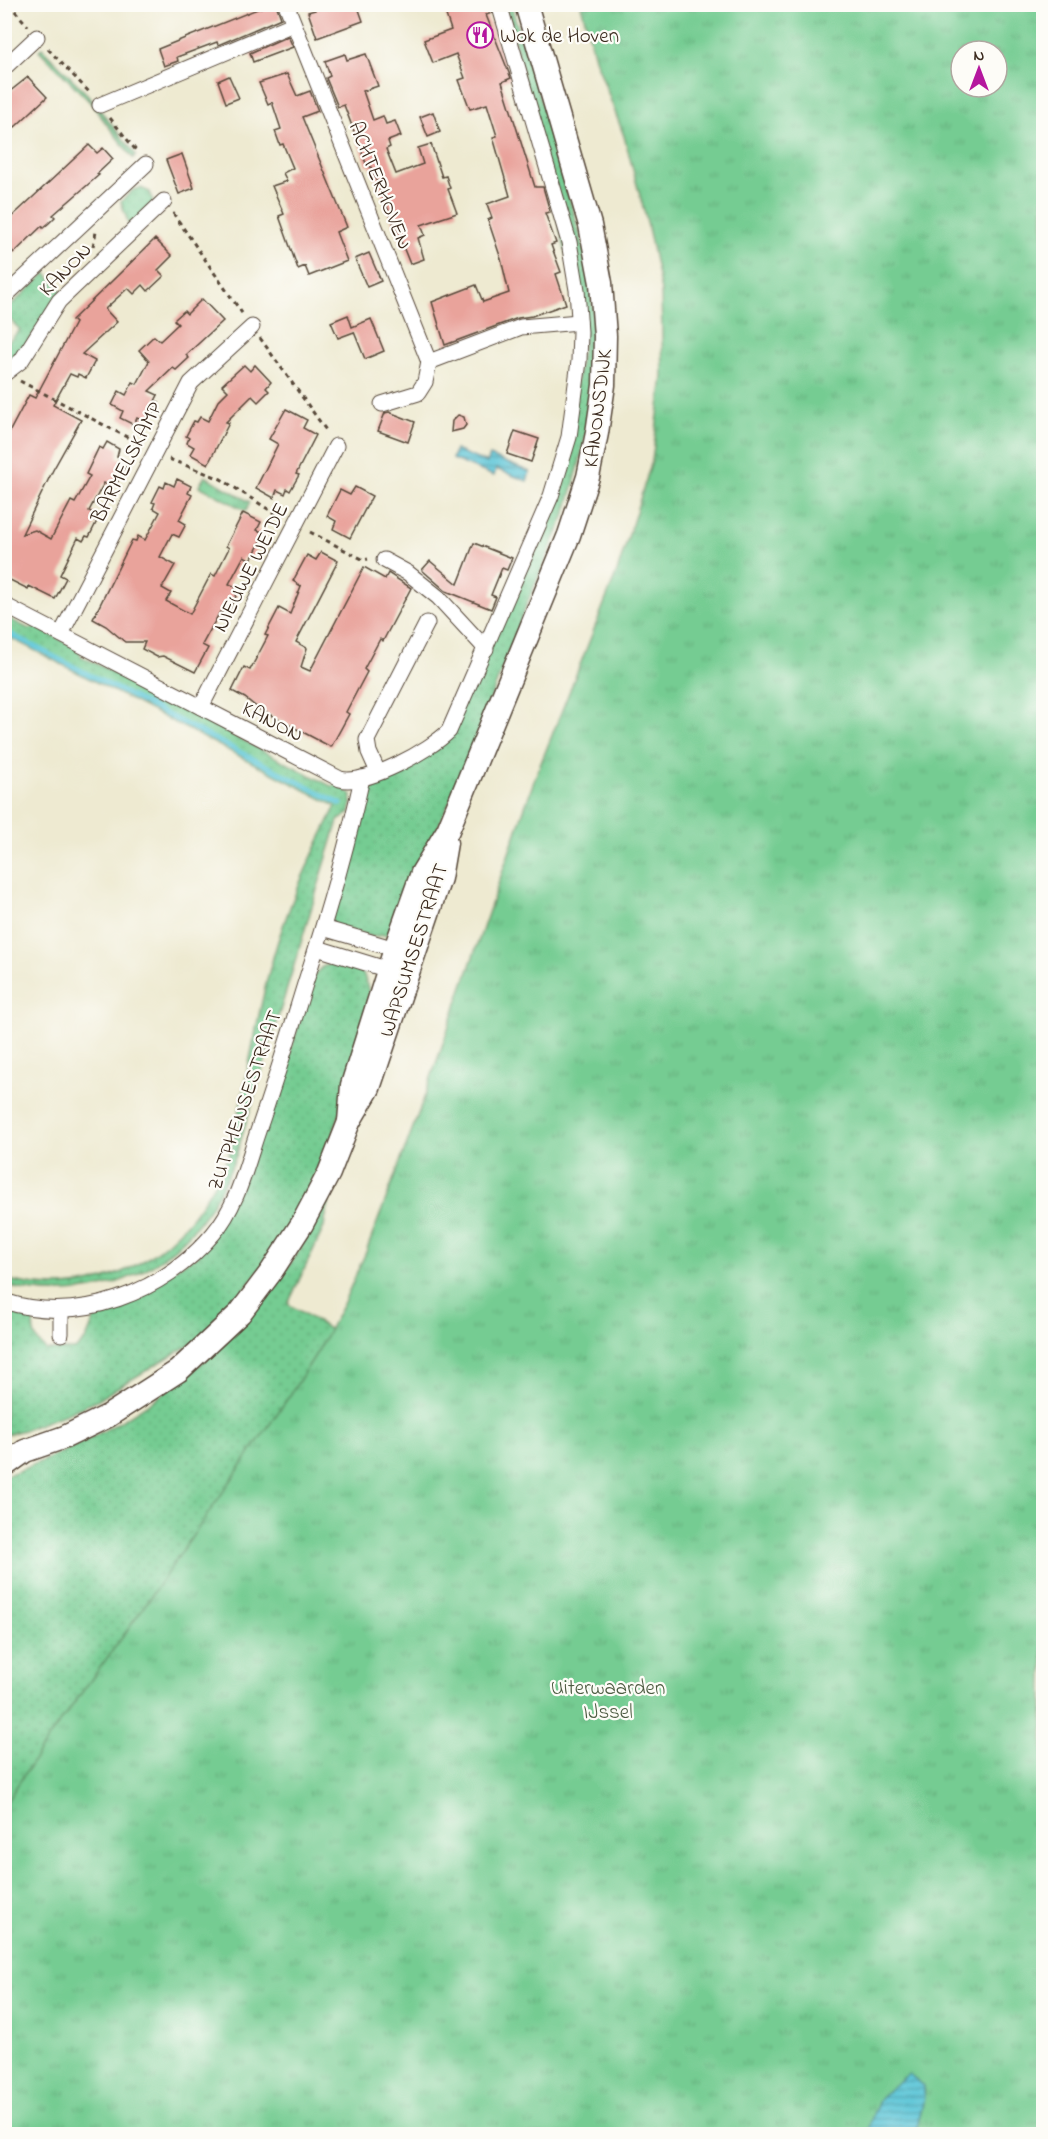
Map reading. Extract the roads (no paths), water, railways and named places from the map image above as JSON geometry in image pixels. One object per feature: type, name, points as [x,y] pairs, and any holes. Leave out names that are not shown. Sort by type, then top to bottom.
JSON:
[{"type":"street","name":"ACHTERHOVEN","points":[[286,4],[429,362]]},
{"type":"street","name":"KANONSDIJK","points":[[378,772],[404,762],[449,731],[551,496],[573,418],[579,362],[579,322],[577,290],[569,242],[499,4]]},
{"type":"street","name":"KANONSDIJK","points":[[448,830],[569,535],[588,477],[604,385],[605,336],[601,283],[590,225],[526,4]]},
{"type":"street","points":[[100,105],[293,24]]},
{"type":"street","points":[[4,68],[37,37]]},
{"type":"street","points":[[4,297],[146,164]]},
{"type":"street","name":"KANON","points":[[4,374],[21,361],[59,301],[101,247],[164,201]]},
{"type":"street","points":[[382,404],[418,393],[425,382],[429,362],[521,327],[579,322]]},
{"type":"street","name":"BARMELSKAMP","points":[[61,634],[191,383],[252,327]]},
{"type":"street","name":"NIEUWE WEIDE","points":[[201,707],[336,446]]},
{"type":"street","points":[[384,560],[408,573],[438,597],[486,649]]},
{"type":"street","name":"KANON","points":[[4,605],[340,779],[354,781],[378,772]]},
{"type":"street","points":[[378,772],[369,752],[367,740],[427,623]]},
{"type":"street","name":"ZUTPHENSESTRAAT","points":[[8,1303],[61,1310],[110,1301],[143,1288],[170,1273],[214,1234],[236,1196],[243,1177],[323,928],[354,817],[362,778]]},
{"type":"street","name":"WAPSUMSESTRAAT","points":[[349,1122],[352,1085],[392,960],[422,873],[448,830]]},
{"type":"street","name":"WAPSUMSESTRAAT","points":[[4,1466],[11,1451],[65,1437],[134,1401],[178,1371],[240,1313],[271,1272],[302,1224],[329,1173],[349,1122],[369,1088],[440,878],[448,830]]},
{"type":"street","points":[[323,928],[392,960],[411,966]]},
{"type":"street","points":[[317,948],[392,960]]},
{"type":"street","points":[[61,1310],[61,1334]]},
{"type":"water","points":[[455,450],[487,463],[490,456],[530,472],[527,481],[496,469],[494,476],[452,459]]},
{"type":"water","points":[[909,2074],[924,2086],[923,2104],[916,2134],[868,2134],[873,2113],[881,2098]]},
{"type":"waterway","points":[[4,631],[341,804]]},
{"type":"place","name":"Wok de Hoven","points":[[480,35]]},
{"type":"park label","name":"Uiterwaarden IJssel","points":[[608,1699]]}]
